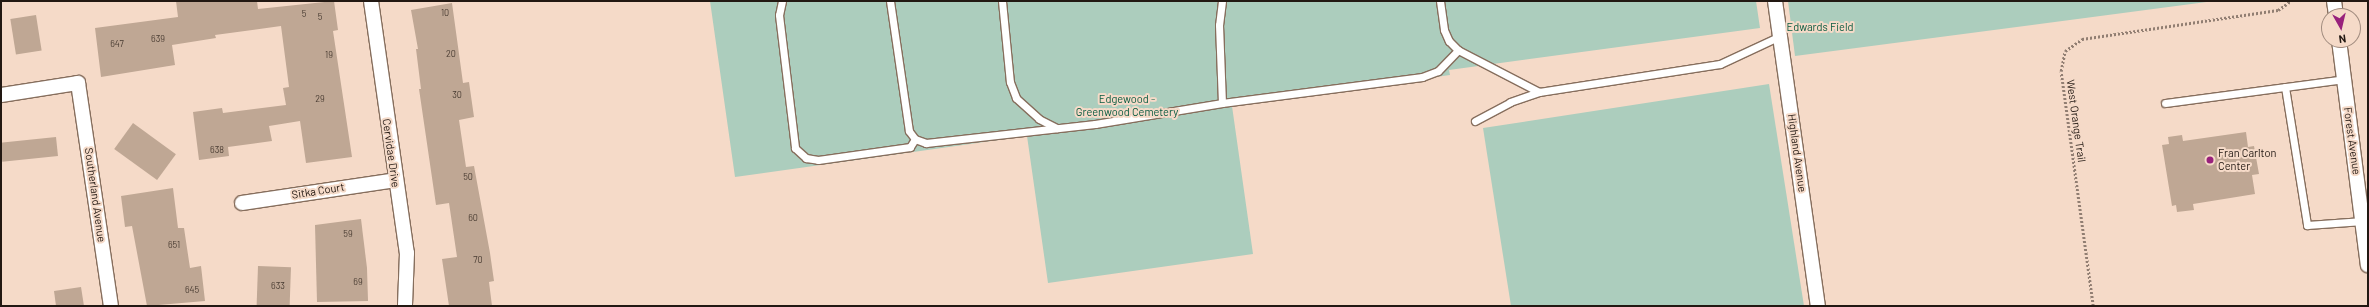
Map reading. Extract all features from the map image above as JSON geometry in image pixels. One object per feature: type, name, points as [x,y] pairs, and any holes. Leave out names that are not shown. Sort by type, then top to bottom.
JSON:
[{"type":"street","name":"Cervidae Drive","points":[[370,1],[395,180],[407,252],[405,306]]},
{"type":"street","name":"Highland Avenue","points":[[1775,1],[1818,306]]},
{"type":"street","name":"Forest Avenue","points":[[2340,48],[2366,220],[2368,265]]},
{"type":"street","name":"Southerland Avenue","points":[[1,95],[78,83],[111,306]]},
{"type":"street","name":"Sitka Court","points":[[242,203],[395,180]]},
{"type":"lane","points":[[782,1],[779,15],[795,148],[806,158],[818,160],[910,147],[915,139]]},
{"type":"lane","points":[[890,1],[909,131],[915,139],[926,143],[1057,128],[1222,103],[1422,77],[1438,71],[1458,50]]},
{"type":"lane","points":[[1002,1],[1010,82],[1016,98],[1039,119],[1057,128]]},
{"type":"lane","points":[[1222,1],[1219,25],[1222,103]]},
{"type":"lane","points":[[1440,1],[1444,30],[1449,41],[1458,50],[1539,92]]},
{"type":"lane","points":[[1475,121],[1510,102],[1539,92],[1720,64],[1780,36]]},
{"type":"lane","points":[[2165,103],[2344,79]]},
{"type":"lane","points":[[2285,87],[2307,225],[2366,220]]},
{"type":"path","name":"West Orange Trail","points":[[2093,306],[2061,71],[2065,51],[2082,39],[2278,10],[2291,1]]},
{"type":"green space","name":"Edgewood - Greenwood Cemetery","points":[[710,1],[1756,1],[1760,28],[1449,70],[1450,75],[1232,106],[1253,254],[1048,283],[1027,136],[735,177]]},
{"type":"green space","name":"Edwards Field","points":[[1788,1],[2214,1],[1795,56]]},
{"type":"green space","points":[[1769,84],[1804,306],[1511,306],[1483,128]]},
{"type":"building","points":[[176,1],[257,1],[258,9],[334,1],[338,30],[333,31],[352,157],[306,163],[300,121],[269,126],[272,141],[228,147],[229,156],[199,160],[193,112],[222,108],[223,113],[286,105],[283,88],[289,87],[281,26],[215,35],[216,38],[172,45],[175,65],[101,77],[95,28],[178,17]]},
{"type":"building","points":[[452,3],[463,83],[469,82],[474,117],[459,120],[466,167],[474,166],[490,253],[494,281],[489,282],[492,306],[449,306],[442,259],[457,257],[449,203],[436,205],[419,89],[421,89],[416,49],[418,49],[411,10]]},
{"type":"building","points":[[36,15],[42,51],[16,55],[10,19]]},
{"type":"building","points":[[133,123],[176,154],[157,180],[114,149]]},
{"type":"building","name":"Fran Carlton Center","points":[[2246,132],[2248,147],[2254,146],[2259,174],[2252,175],[2255,194],[2193,204],[2194,210],[2177,212],[2176,205],[2172,206],[2162,145],[2169,144],[2168,137],[2182,135],[2183,141]]},
{"type":"building","points":[[56,137],[58,156],[2,162],[1,143]]},
{"type":"building","points":[[173,188],[178,228],[184,228],[190,268],[201,266],[205,301],[147,306],[132,226],[125,227],[121,196]]},
{"type":"building","points":[[361,219],[367,268],[368,301],[317,302],[315,225]]},
{"type":"building","points":[[258,266],[291,267],[290,306],[257,306]]},
{"type":"building","points":[[81,287],[84,306],[56,306],[54,291]]},
{"type":"place","name":"Fran Carlton Center","points":[[2210,160]]}]
